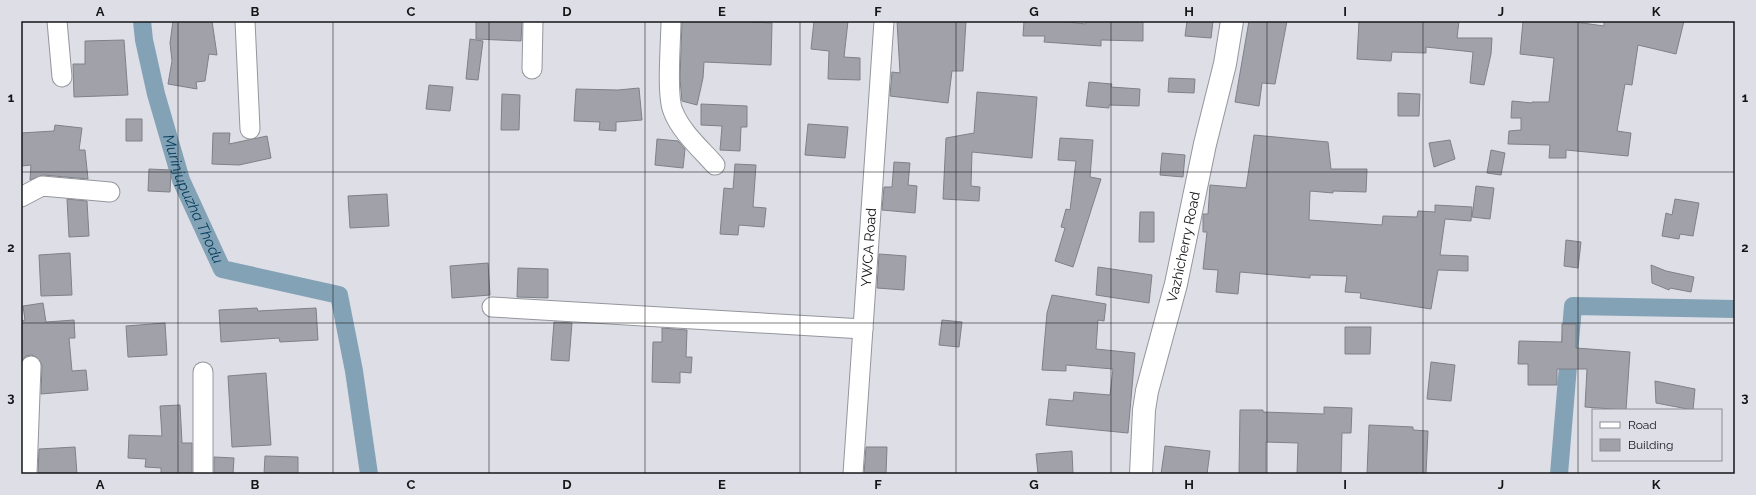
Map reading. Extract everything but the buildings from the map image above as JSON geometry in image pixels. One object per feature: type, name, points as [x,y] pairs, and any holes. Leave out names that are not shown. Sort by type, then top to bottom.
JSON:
[{"type":"main road","name":"Vazhicherry Road","points":[[1141,474],[1144,410],[1176,284],[1205,144],[1225,64],[1232,21]]},
{"type":"street","points":[[57,21],[62,77]]},
{"type":"street","points":[[245,21],[250,129]]},
{"type":"street","points":[[532,69],[533,21]]},
{"type":"street","points":[[671,21],[670,92],[672,110],[683,129],[715,165]]},
{"type":"street","name":"YWCA Road","points":[[853,474],[884,21]]},
{"type":"street","points":[[21,197],[42,186],[110,192]]},
{"type":"street","points":[[492,307],[863,329]]},
{"type":"street","points":[[27,474],[31,366]]},
{"type":"street","points":[[203,372],[204,474]]},
{"type":"waterway","name":"Murinjupuzha Thodu","points":[[142,21],[144,40],[156,94],[181,180],[222,269],[339,295],[354,371],[369,474]]},
{"type":"waterway","points":[[1559,474],[1573,306],[1735,309]]}]
